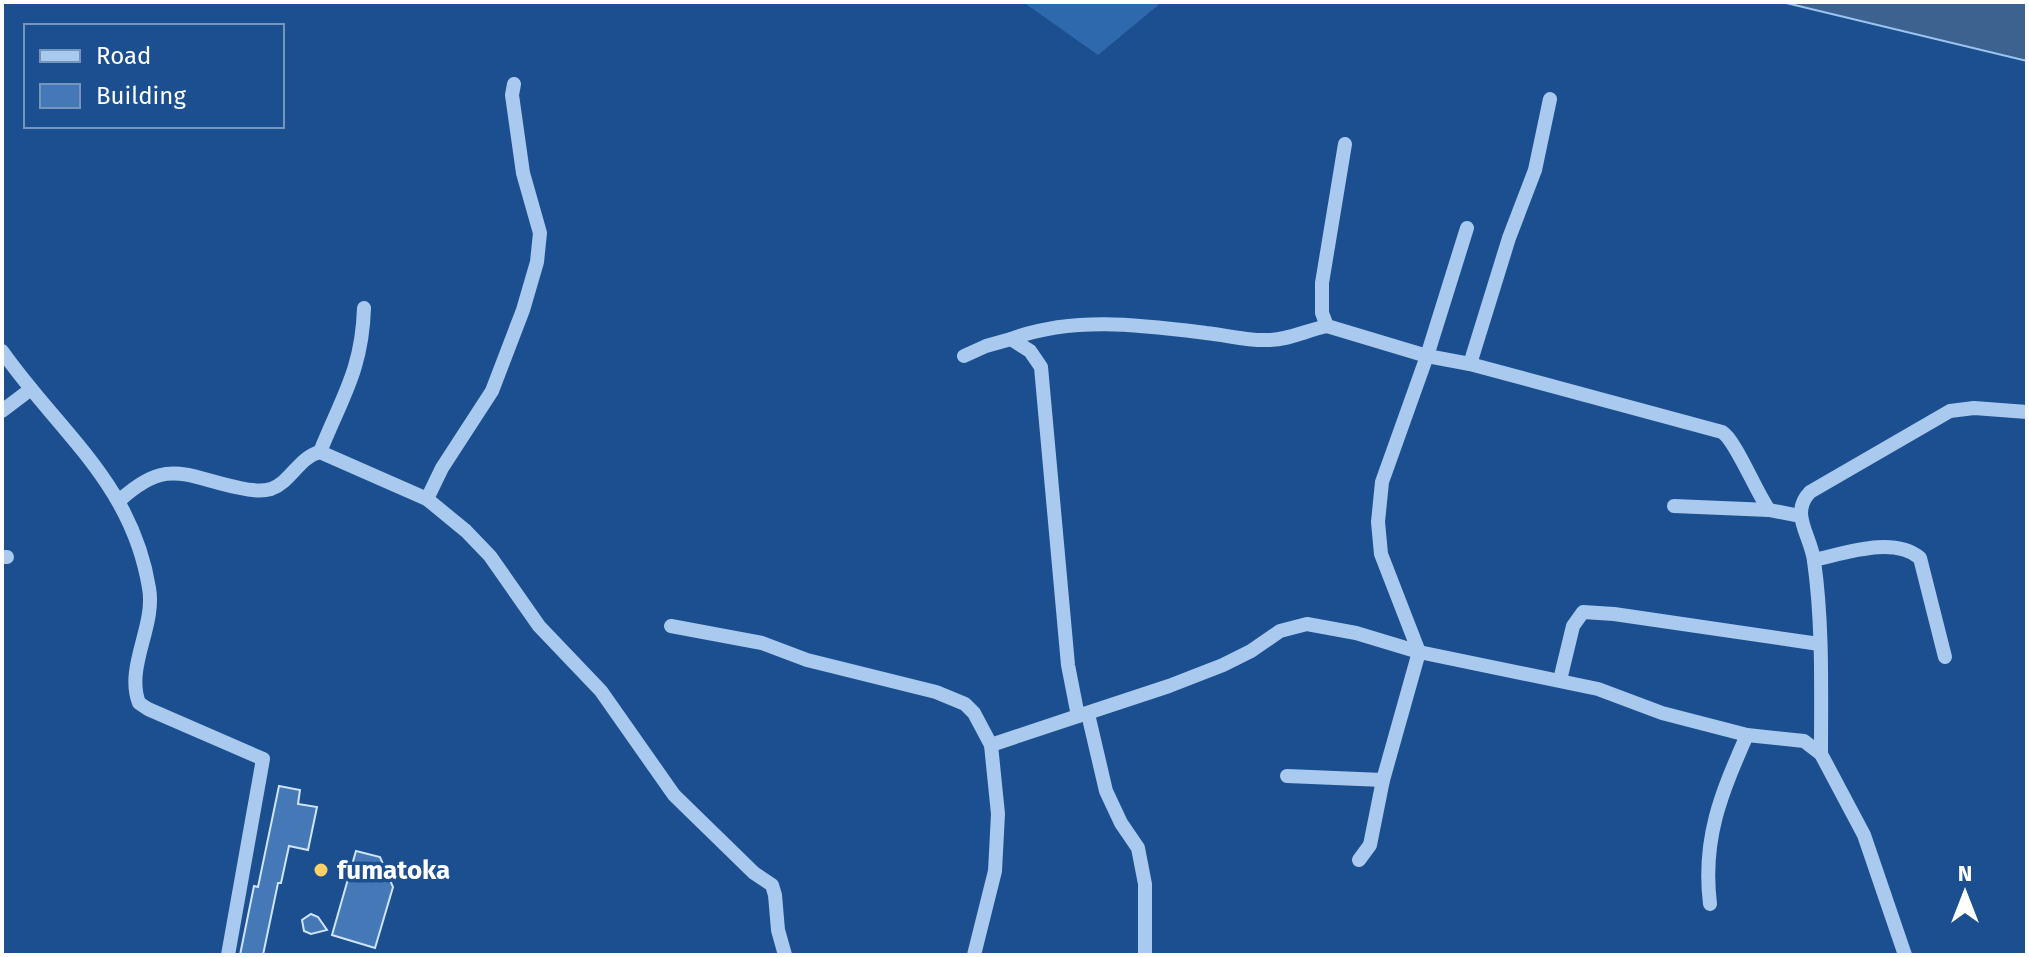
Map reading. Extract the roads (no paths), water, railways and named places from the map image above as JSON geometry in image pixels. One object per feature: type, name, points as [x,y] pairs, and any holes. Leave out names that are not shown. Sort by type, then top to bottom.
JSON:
[{"type":"street","points":[[427,499],[442,468],[492,391],[523,310],[540,247],[540,233],[523,173],[512,95],[514,84]]},
{"type":"street","points":[[1470,364],[1509,238],[1535,170],[1550,99]]},
{"type":"street","points":[[1327,326],[1322,313],[1322,283],[1345,144]]},
{"type":"street","points":[[1359,860],[1370,845],[1383,780],[1419,652],[1381,554],[1378,522],[1382,482],[1427,356],[1467,228]]},
{"type":"street","points":[[320,452],[354,374],[363,339],[364,308]]},
{"type":"street","points":[[964,356],[1040,329],[1084,324],[1160,328],[1271,340],[1327,326],[1427,356],[1470,364],[1727,435],[1756,492],[1769,510]]},
{"type":"street","points":[[1011,339],[1030,351],[1041,367],[1068,665],[1106,791],[1121,823],[1138,848],[1145,884],[1145,955]]},
{"type":"street","points":[[2,351],[97,465],[133,532],[149,588],[149,617],[136,681],[139,703],[263,759],[228,955]]},
{"type":"street","points":[[2,411],[31,389]]},
{"type":"street","points":[[1821,754],[1814,560],[1810,538],[1800,516],[1802,500],[1810,492],[1950,411],[1974,408],[2027,412]]},
{"type":"street","points":[[119,501],[146,480],[169,473],[186,473],[249,490],[270,489],[287,478],[307,457],[320,452],[427,499],[466,531],[490,556],[539,626],[601,691],[674,795],[754,873],[772,885],[785,955]]},
{"type":"street","points":[[1674,506],[1769,510],[1800,516]]},
{"type":"street","points":[[1814,560],[1856,551],[1897,547],[1910,550],[1920,558],[1945,657]]},
{"type":"street","points":[[1560,680],[1573,626],[1583,612],[1819,644]]},
{"type":"street","points":[[991,745],[1223,665],[1292,626],[1319,624],[1419,652],[1611,693],[1662,713],[1747,735],[1804,741],[1821,754],[1864,835],[1905,955]]},
{"type":"street","points":[[671,626],[762,643],[807,660],[936,692],[965,704],[974,713],[991,745],[998,814],[995,871],[974,955]]},
{"type":"street","points":[[1710,904],[1706,864],[1711,830],[1724,786],[1747,735]]},
{"type":"street","points":[[1287,776],[1383,780]]},
{"type":"place","name":"fumatoka","points":[[321,870]]}]
